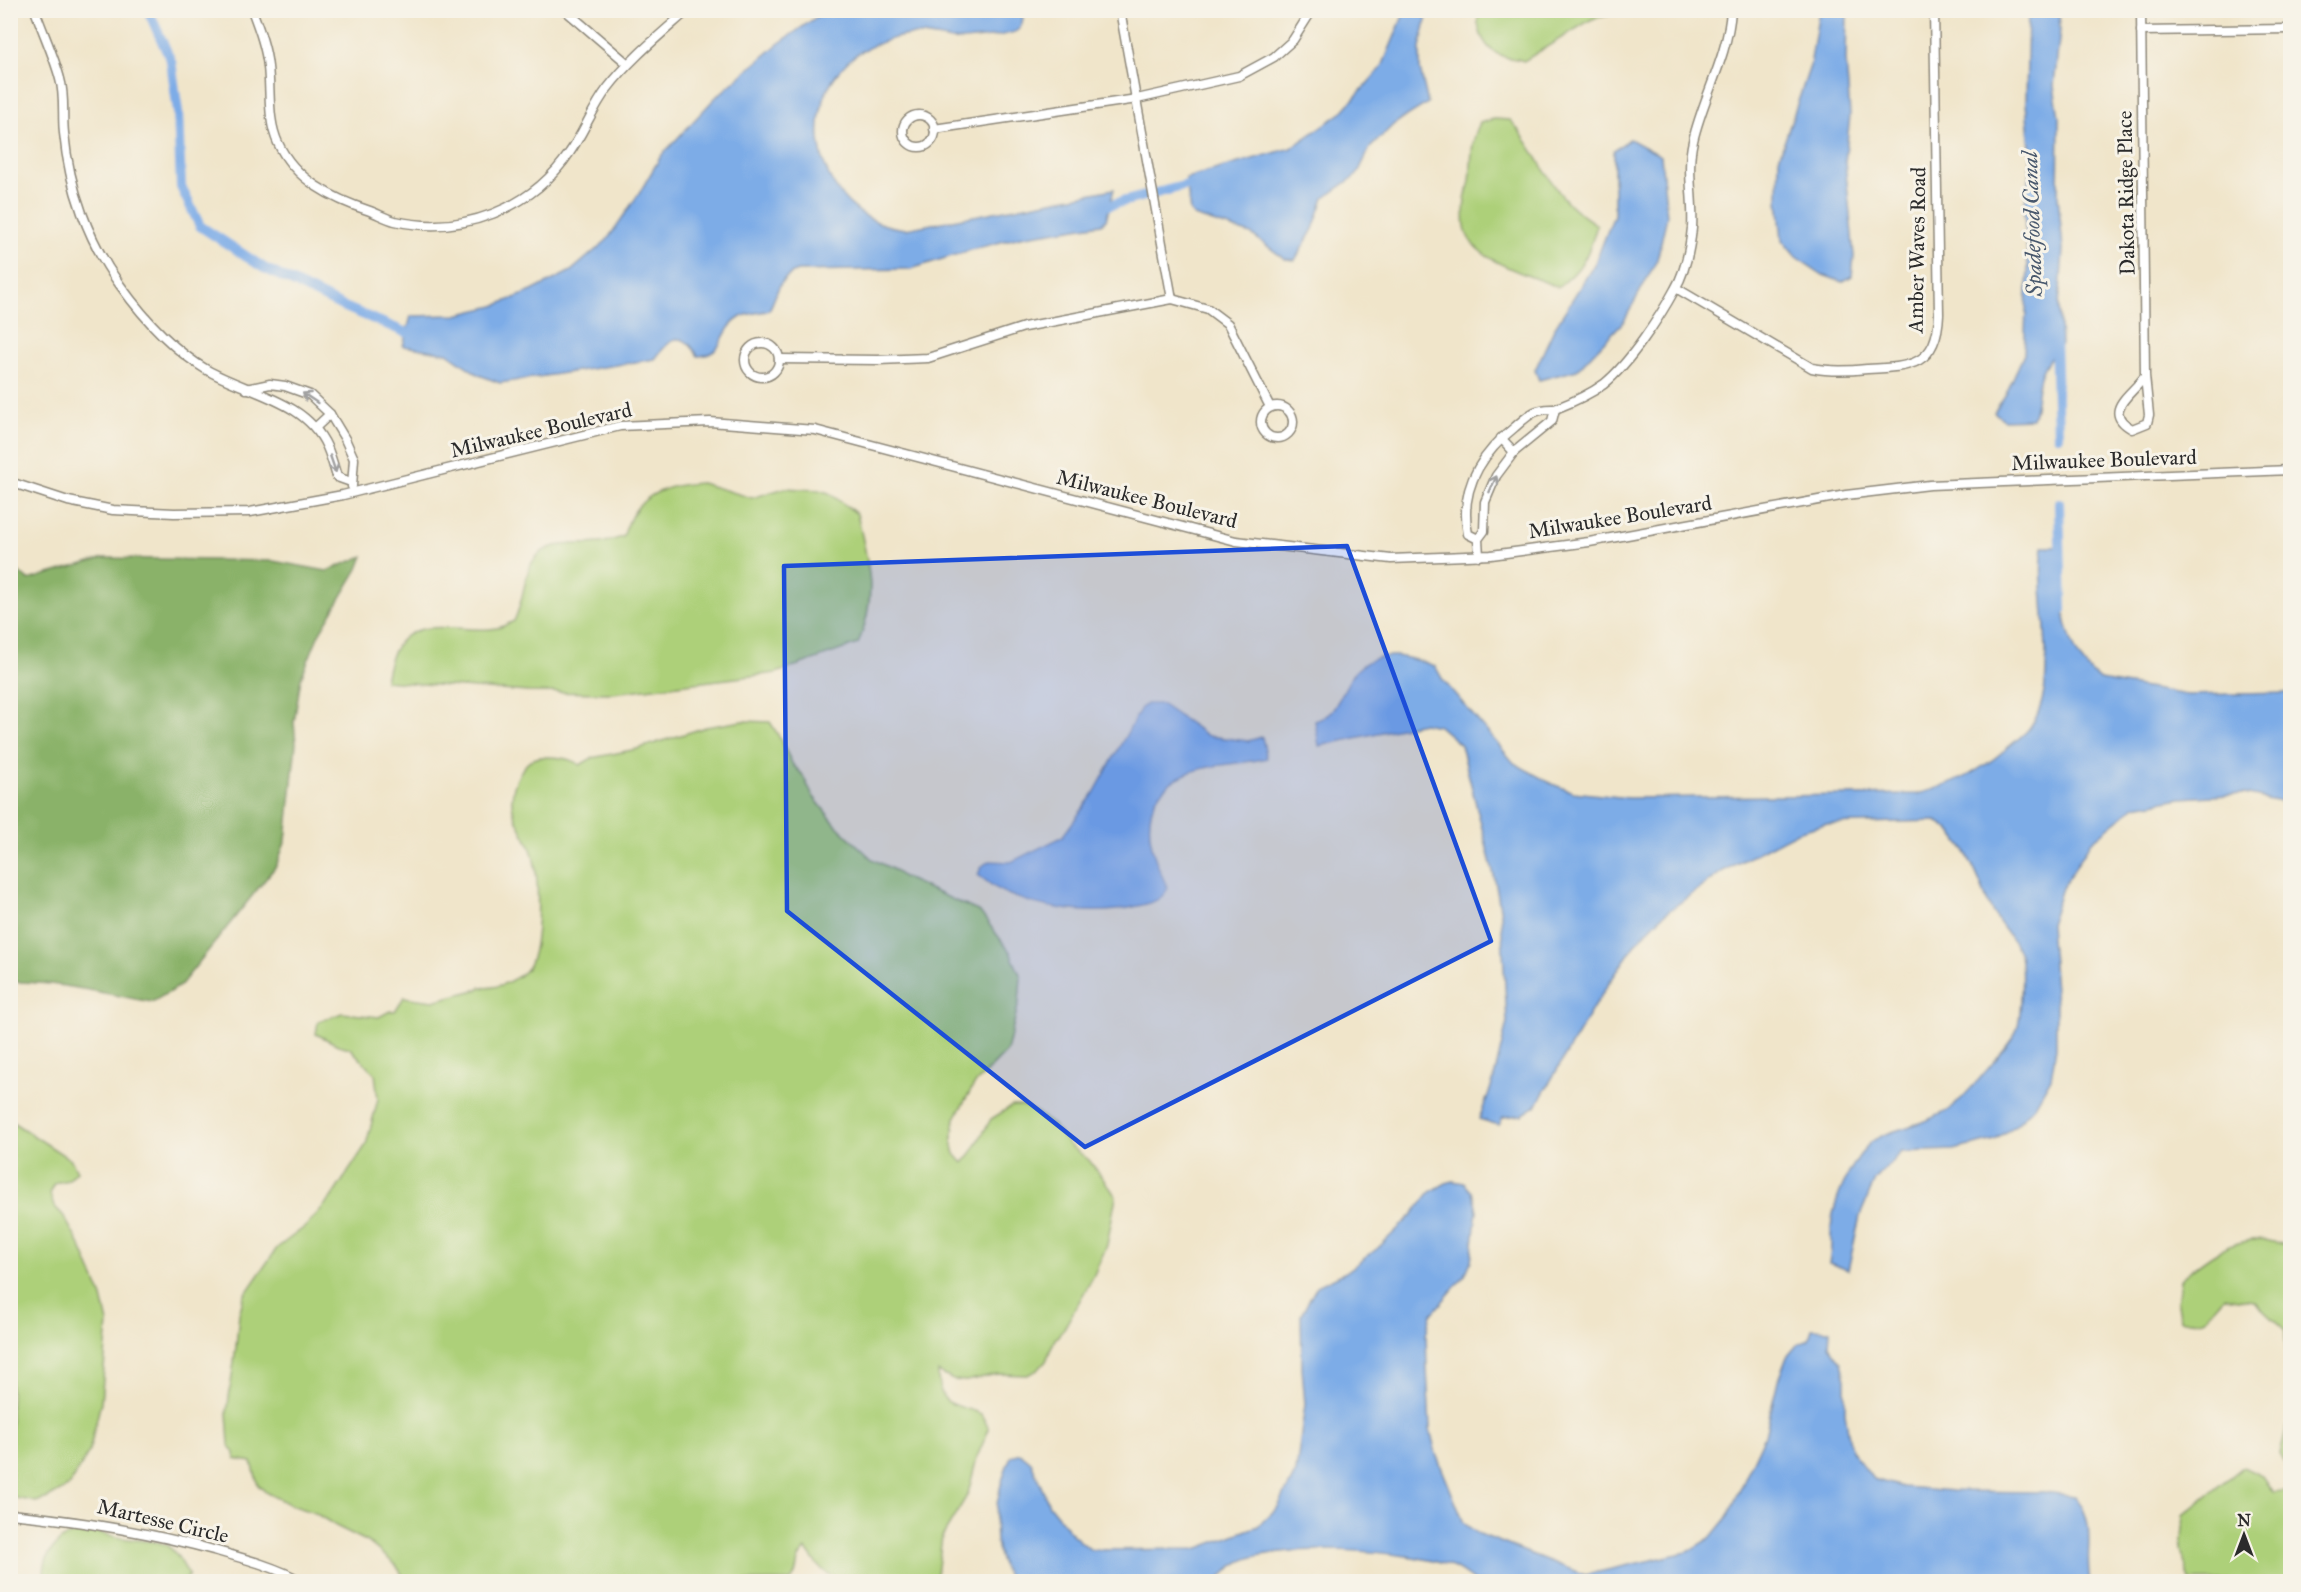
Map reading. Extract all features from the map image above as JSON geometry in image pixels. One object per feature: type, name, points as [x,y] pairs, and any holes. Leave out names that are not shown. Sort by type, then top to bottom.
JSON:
[{"type":"street","points":[[35,10],[61,80],[64,134],[69,163],[82,213],[100,255],[135,305],[165,337],[207,370],[245,389],[293,408],[315,428],[326,445],[338,477],[351,482]]},
{"type":"street","points":[[252,10],[264,42],[267,58],[273,129],[278,143],[295,169],[311,184],[364,210],[406,223],[442,225],[474,220],[502,211],[523,199],[547,179],[566,159],[606,91],[628,64],[688,10]]},
{"type":"street","points":[[565,10],[628,64]]},
{"type":"street","points":[[1120,10],[1172,299]]},
{"type":"street","points":[[934,129],[1137,99],[1219,82],[1257,68],[1293,40],[1312,10]]},
{"type":"street","points":[[1478,539],[1468,534],[1466,496],[1479,466],[1490,449],[1541,408],[1556,408],[1593,392],[1620,369],[1676,288],[1688,250],[1692,228],[1690,164],[1692,145],[1704,104],[1723,55],[1731,10]]},
{"type":"street","name":"Amber Waves Road","points":[[1676,288],[1812,368],[1840,371],[1903,367],[1927,354],[1934,345],[1938,333],[1939,314],[1934,10]]},
{"type":"street","name":"Dakota Ridge Place","points":[[2141,10],[2145,376],[2149,415],[2147,423],[2132,429],[2118,418],[2118,410],[2122,402],[2139,386],[2145,376]]},
{"type":"street","points":[[2141,31],[2290,29]]},
{"type":"street","points":[[779,359],[928,358],[1024,327],[1172,299],[1208,309],[1228,324],[1270,407]]},
{"type":"street","points":[[761,343],[766,343],[775,349],[779,359],[777,369],[773,374],[762,378],[751,373],[745,363],[747,351],[761,343]]},
{"type":"street","points":[[245,389],[270,384],[285,386],[310,395],[330,414],[354,459],[351,482],[353,493]]},
{"type":"street","points":[[1479,556],[1478,539],[1484,531],[1484,512],[1496,476],[1514,452],[1552,421],[1556,408]]},
{"type":"street","points":[[315,428],[330,414]]},
{"type":"street","name":"Milwaukee Boulevard","points":[[10,482],[68,501],[113,510],[174,513],[250,512],[353,493],[620,426],[710,422],[815,430],[1236,541],[1390,560],[1479,556],[1589,542],[1846,495],[1930,484],[2290,470]]},
{"type":"street","points":[[1502,438],[1514,452]]},
{"type":"street","name":"Martesse Circle","points":[[10,1514],[106,1525],[176,1540],[245,1559],[303,1581]]},
{"type":"highlighted area","points":[[1347,546],[1491,941],[1085,1147],[787,911],[784,566]]},
{"type":"green space","points":[[1478,10],[1627,11],[1592,19],[1524,61],[1507,58],[1487,45],[1478,25]]},
{"type":"green space","points":[[1494,119],[1510,120],[1564,198],[1597,225],[1584,260],[1574,274],[1558,287],[1489,258],[1469,239],[1465,227],[1464,206],[1470,181],[1473,144],[1480,123]]},
{"type":"green space","points":[[701,483],[752,498],[785,488],[819,490],[829,493],[857,514],[870,579],[868,609],[858,644],[776,673],[613,693],[528,692],[385,681],[388,664],[395,649],[404,638],[415,631],[442,627],[484,629],[499,627],[514,621],[528,572],[540,553],[548,548],[568,544],[600,543],[623,537],[632,515],[647,498],[673,487]]},
{"type":"green space","points":[[363,556],[358,569],[319,634],[301,678],[294,723],[296,743],[286,840],[276,866],[180,986],[152,1002],[64,986],[11,982],[11,565],[28,580],[104,558],[273,561],[327,571]]},
{"type":"green space","points":[[743,721],[770,722],[813,796],[836,825],[872,859],[903,877],[980,912],[1010,952],[1021,977],[1019,1002],[1007,1051],[974,1085],[955,1118],[952,1142],[955,1154],[963,1163],[991,1119],[1012,1106],[1024,1106],[1035,1111],[1054,1126],[1069,1145],[1089,1160],[1116,1196],[1107,1245],[1093,1277],[1063,1330],[1055,1339],[1046,1361],[1038,1370],[1027,1375],[997,1374],[966,1381],[953,1380],[938,1372],[941,1393],[945,1399],[981,1414],[989,1429],[977,1457],[968,1494],[942,1537],[934,1581],[838,1581],[818,1566],[806,1549],[799,1557],[791,1581],[406,1581],[396,1565],[368,1542],[315,1513],[291,1505],[267,1493],[258,1485],[252,1462],[235,1459],[235,1453],[229,1445],[227,1412],[239,1314],[244,1296],[277,1248],[306,1226],[331,1198],[366,1145],[378,1099],[375,1074],[350,1048],[316,1034],[318,1022],[342,1013],[379,1017],[395,1011],[404,997],[433,1001],[480,987],[499,986],[526,970],[532,957],[537,928],[537,880],[531,848],[514,814],[512,799],[517,779],[529,762],[535,758],[556,757],[571,760],[580,765],[592,758],[637,749],[706,727]]},
{"type":"green space","points":[[11,1121],[71,1160],[77,1171],[68,1180],[55,1183],[50,1194],[54,1206],[63,1215],[81,1247],[102,1297],[108,1323],[101,1402],[89,1452],[69,1486],[36,1502],[11,1497]]},
{"type":"green space","points":[[2261,1239],[2290,1246],[2290,1472],[2280,1454],[2289,1418],[2285,1330],[2254,1301],[2224,1297],[2203,1320],[2180,1320],[2177,1305],[2180,1279],[2190,1271],[2226,1247]]},
{"type":"green space","points":[[2243,1467],[2262,1476],[2273,1492],[2290,1490],[2290,1581],[2190,1581],[2181,1550],[2184,1515]]},
{"type":"green space","points":[[85,1530],[163,1544],[175,1553],[189,1576],[183,1582],[45,1581],[46,1563],[54,1547],[68,1536]]},
{"type":"water","points":[[1018,10],[1023,18],[1020,27],[1014,32],[986,38],[956,40],[910,35],[879,43],[852,58],[832,81],[822,107],[819,134],[824,161],[835,186],[853,207],[877,222],[906,229],[1114,189],[1106,220],[1101,224],[1020,237],[911,269],[797,271],[785,278],[769,310],[741,317],[728,329],[718,347],[707,355],[698,356],[687,342],[676,339],[666,345],[655,359],[500,383],[479,375],[447,353],[403,346],[411,316],[456,315],[494,306],[532,291],[571,271],[607,240],[640,192],[661,156],[715,98],[778,44],[825,11]]},
{"type":"water","points":[[1405,11],[1428,11],[1420,48],[1420,69],[1428,103],[1394,124],[1370,148],[1357,175],[1324,198],[1313,229],[1295,260],[1285,259],[1251,234],[1194,216],[1190,212],[1186,178],[1291,148],[1341,113],[1382,67]]},
{"type":"water","points":[[1819,11],[1847,11],[1846,60],[1850,115],[1845,162],[1854,256],[1852,276],[1842,282],[1823,275],[1796,257],[1782,240],[1778,199],[1779,158],[1810,66]]},
{"type":"water","points":[[2028,11],[2059,11],[2060,30],[2054,86],[2059,117],[2058,196],[2063,249],[2059,307],[2061,344],[2042,370],[2032,419],[2004,420],[1994,412],[2006,394],[2024,354],[2028,267],[2024,210],[2031,159],[2026,103]]},
{"type":"water","points":[[1630,139],[1661,156],[1667,216],[1657,260],[1624,321],[1577,370],[1539,380],[1535,370],[1555,327],[1595,263],[1614,215],[1614,150]]},
{"type":"water","points":[[2043,547],[2060,547],[2065,619],[2070,637],[2087,668],[2100,680],[2187,695],[2290,693],[2290,804],[2244,794],[2181,798],[2135,806],[2091,842],[2062,888],[2050,924],[2056,1004],[2056,1048],[2051,1078],[2035,1106],[2017,1124],[1995,1140],[1953,1150],[1901,1152],[1875,1180],[1860,1216],[1848,1270],[1829,1263],[1832,1220],[1836,1205],[1842,1186],[1862,1152],[1881,1136],[1927,1120],[1952,1107],[1990,1066],[2017,1029],[2021,990],[2019,952],[1991,910],[1968,856],[1945,826],[1936,821],[1825,824],[1797,832],[1723,871],[1662,916],[1636,943],[1594,1006],[1536,1106],[1522,1115],[1503,1117],[1499,1125],[1479,1119],[1493,1082],[1507,1022],[1501,914],[1495,880],[1461,745],[1439,726],[1423,723],[1319,746],[1315,721],[1331,712],[1356,671],[1368,662],[1386,656],[1416,660],[1435,666],[1443,680],[1514,763],[1552,784],[1573,792],[1629,798],[1917,794],[1953,782],[1986,765],[2027,731],[2038,713],[2044,692],[2046,668],[2042,592]]},
{"type":"water","points":[[1147,704],[1161,704],[1208,736],[1248,741],[1262,737],[1267,758],[1196,770],[1169,784],[1158,795],[1152,809],[1150,824],[1155,856],[1168,888],[1163,895],[1148,904],[1121,909],[1066,910],[1013,896],[997,889],[978,875],[981,867],[989,861],[1011,862],[1062,837],[1094,793],[1141,708]]},
{"type":"water","points":[[1453,1181],[1464,1183],[1472,1192],[1477,1210],[1471,1261],[1465,1275],[1431,1315],[1426,1334],[1430,1429],[1436,1454],[1464,1523],[1477,1533],[1585,1575],[1687,1552],[1710,1538],[1728,1516],[1765,1435],[1778,1380],[1787,1357],[1797,1345],[1809,1340],[1812,1329],[1830,1330],[1829,1346],[1841,1362],[1845,1380],[1845,1413],[1851,1450],[1873,1479],[1903,1487],[1953,1491],[2045,1492],[2075,1496],[2082,1507],[2088,1527],[2090,1581],[1475,1582],[1455,1568],[1433,1561],[1376,1552],[1312,1550],[1256,1556],[1238,1563],[1217,1581],[1071,1582],[1062,1578],[1042,1581],[1011,1581],[998,1553],[997,1503],[1011,1456],[1020,1453],[1031,1462],[1049,1505],[1073,1535],[1091,1550],[1196,1549],[1258,1526],[1278,1507],[1296,1472],[1305,1404],[1301,1315],[1317,1286],[1346,1272],[1378,1248],[1412,1215],[1430,1192]]},
{"type":"waterway","points":[[148,10],[171,61],[178,112],[181,187],[200,226],[264,268],[340,305],[407,333],[421,331]]},
{"type":"waterway","points":[[1098,208],[1199,182]]},
{"type":"waterway","name":"Spadefood Canal","points":[[2055,338],[2058,436]]},
{"type":"waterway","name":"Spadefood Canal","points":[[2059,503],[2062,610]]}]
